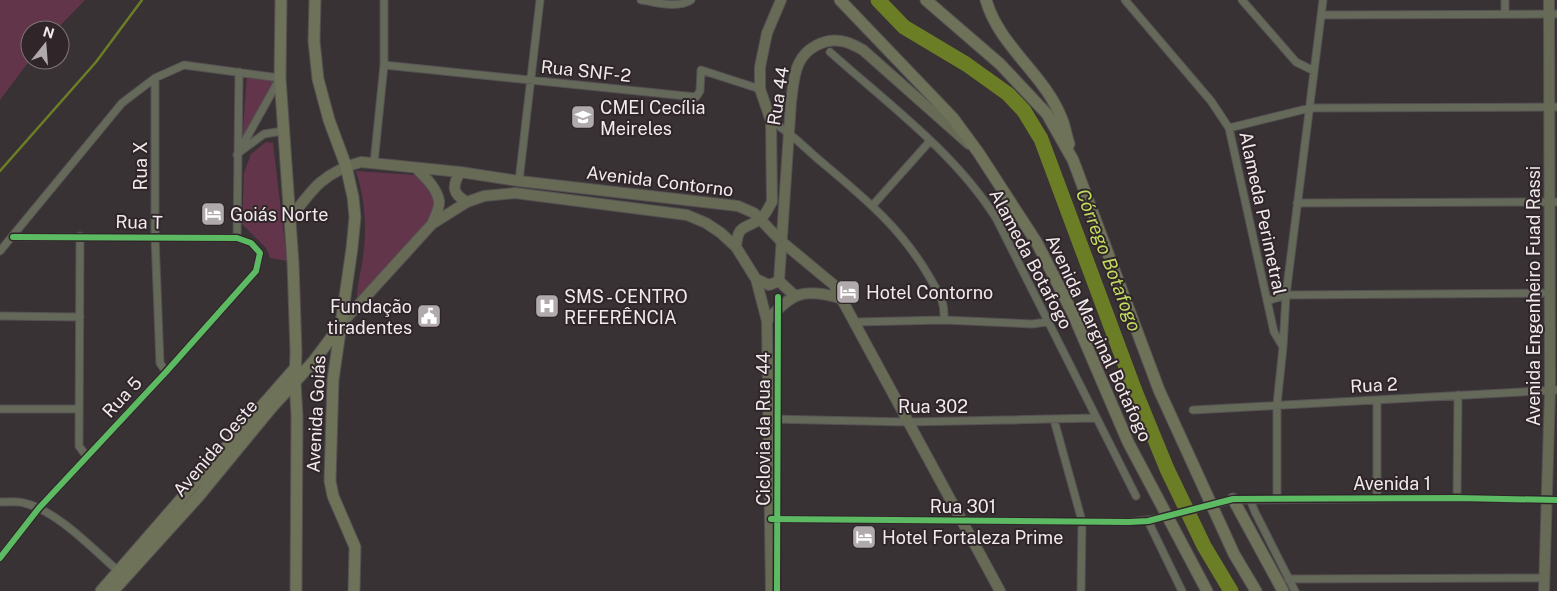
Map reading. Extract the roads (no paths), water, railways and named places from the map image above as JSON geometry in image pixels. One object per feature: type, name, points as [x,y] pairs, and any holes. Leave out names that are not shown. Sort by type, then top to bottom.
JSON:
[{"type":"main road","name":"Avenida Goiás","points":[[280,0],[280,78],[293,263],[296,367],[296,591]]},
{"type":"main road","name":"Avenida Goiás","points":[[314,0],[314,41],[318,79],[329,120],[346,166],[353,197],[355,217],[332,396],[330,481],[333,496],[355,547],[354,591]]},
{"type":"main road","name":"Rua 44","points":[[736,247],[737,237],[742,228],[760,219],[772,202],[771,122],[760,89],[760,67],[766,33],[781,0]]},
{"type":"main road","name":"Avenida Marginal Botafogo","points":[[840,0],[953,118],[978,152],[1037,243],[1073,314],[1128,442],[1207,591]]},
{"type":"main road","name":"Avenida Marginal Botafogo","points":[[926,0],[1000,64],[1048,114],[1073,160],[1159,390],[1217,519],[1234,554],[1256,591]]},
{"type":"main road","points":[[986,0],[989,11],[1006,41],[1051,98],[1062,118],[1073,160]]},
{"type":"main road","name":"Avenida Engenheiro Fuad Rassi","points":[[1544,591],[1552,500],[1554,390],[1550,293],[1553,202],[1553,14],[1549,0]]},
{"type":"main road","name":"Rua 44","points":[[779,281],[794,81],[800,61],[805,53],[816,45],[830,40],[841,41],[863,50],[978,152]]},
{"type":"main road","name":"Avenida Contorno","points":[[346,166],[361,162],[460,172],[519,181],[738,206],[748,210],[760,219],[781,242],[834,285],[1000,591]]},
{"type":"main road","points":[[290,219],[306,197],[328,175],[346,166]]},
{"type":"main road","points":[[416,168],[430,182],[439,201],[439,207],[432,224]]},
{"type":"main road","points":[[460,172],[456,180],[455,191],[459,197],[467,202]]},
{"type":"main road","name":"Avenida Contorno","points":[[341,324],[432,224],[467,202],[484,196],[515,193],[687,215],[721,232],[736,247],[756,279]]},
{"type":"main road","points":[[756,279],[769,285],[779,281],[794,296]]},
{"type":"main road","points":[[756,279],[767,321],[771,591]]},
{"type":"main road","points":[[767,321],[794,296],[821,292],[843,299]]},
{"type":"main road","name":"Avenida Oeste","points":[[113,591],[198,497],[272,407],[312,362],[341,324]]},
{"type":"main road","name":"Avenida Oeste","points":[[101,591],[296,367]]},
{"type":"main road","points":[[272,407],[289,409],[297,416]]},
{"type":"main road","points":[[1230,500],[1283,591]]},
{"type":"street","points":[[374,163],[384,64],[384,0]]},
{"type":"street","points":[[519,181],[540,0]]},
{"type":"street","points":[[641,0],[672,4],[685,4],[690,0]]},
{"type":"street","name":"Alameda Perimetral","points":[[1125,0],[1211,101],[1230,128],[1274,332],[1283,347]]},
{"type":"street","points":[[1242,0],[1296,62],[1314,71]]},
{"type":"street","points":[[1278,498],[1277,404],[1286,295],[1322,0]]},
{"type":"street","points":[[1505,0],[1505,13]]},
{"type":"street","points":[[1321,14],[1553,14]]},
{"type":"street","name":"Alameda Botafogo","points":[[830,52],[930,141],[961,171],[985,202],[996,218],[1136,496]]},
{"type":"street","name":"Rua SNF-2","points":[[384,64],[530,81],[696,97],[700,91],[701,70],[760,89]]},
{"type":"street","points":[[0,251],[122,104],[155,78],[184,65],[280,78],[237,155]]},
{"type":"street","points":[[237,238],[238,72]]},
{"type":"street","name":"Rua X","points":[[155,78],[155,237],[160,363],[166,372]]},
{"type":"street","points":[[1230,128],[1310,108],[1553,106]]},
{"type":"street","points":[[771,122],[789,132],[801,145],[873,204],[921,262],[943,301],[944,320]]},
{"type":"street","points":[[237,155],[264,134],[283,131]]},
{"type":"street","points":[[873,204],[930,141]]},
{"type":"street","points":[[1297,203],[1553,202]]},
{"type":"street","points":[[80,236],[79,446],[87,457]]},
{"type":"street","name":"Rua T","points":[[13,237],[237,238],[251,243],[260,252]]},
{"type":"street","name":"Rua 5","points":[[0,558],[39,508],[256,272],[260,252]]},
{"type":"street","points":[[1267,301],[1286,295],[1550,293]]},
{"type":"street","points":[[0,316],[80,317]]},
{"type":"street","points":[[855,322],[944,320],[1032,324],[1048,322]]},
{"type":"street","name":"Rua 2","points":[[1193,410],[1554,390]]},
{"type":"street","points":[[1457,498],[1458,395]]},
{"type":"street","points":[[1377,400],[1377,498]]},
{"type":"street","points":[[0,409],[79,409]]},
{"type":"street","name":"Rua 302","points":[[769,419],[908,422],[1096,418]]},
{"type":"street","points":[[1054,420],[1082,521],[1081,591]]},
{"type":"street","name":"Avenida 1","points":[[1152,520],[1230,500],[1250,499],[1457,498],[1552,500]]},
{"type":"street","points":[[1250,499],[1295,591]]},
{"type":"street","points":[[0,502],[22,502],[39,508],[55,517],[118,572]]},
{"type":"street","name":"Rua 301","points":[[771,519],[961,522],[1152,520]]},
{"type":"street","points":[[1152,520],[1182,591]]},
{"type":"street","points":[[1288,580],[1544,578]]},
{"type":"waterway","points":[[0,171],[96,62],[142,0]]},
{"type":"waterway","name":"Córrego Botafogo","points":[[878,0],[904,27],[966,64],[1008,94],[1024,111],[1041,139],[1135,391],[1167,469],[1204,546],[1231,591]]},
{"type":"place","name":"CMEI Cecília Meireles","points":[[583,117]]},
{"type":"place","name":"Goiás Norte","points":[[213,214]]},
{"type":"place","name":"Hotel Contorno","points":[[848,292]]},
{"type":"place","name":"SMS - CENTRO REFERÊNCIA","points":[[547,306]]},
{"type":"place","name":"Fundação tiradentes","points":[[429,316]]},
{"type":"place","name":"Hotel Fortaleza Prime","points":[[864,537]]}]
